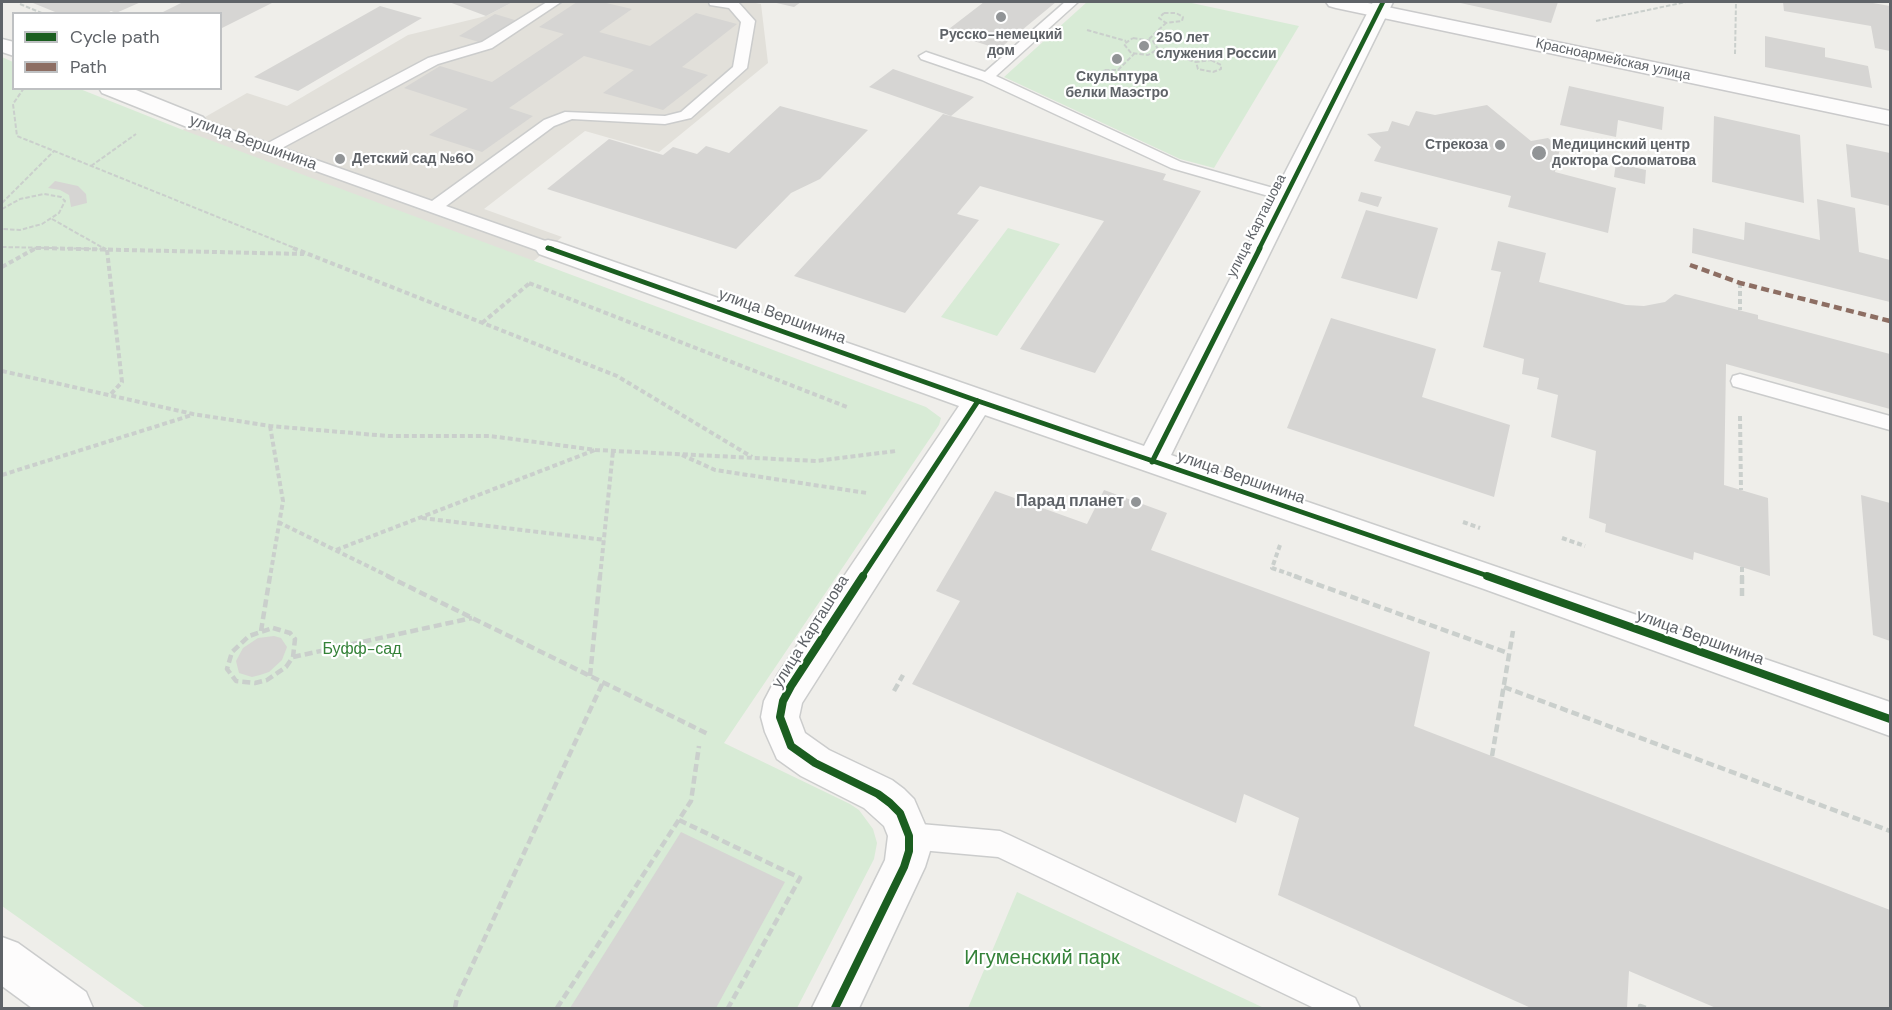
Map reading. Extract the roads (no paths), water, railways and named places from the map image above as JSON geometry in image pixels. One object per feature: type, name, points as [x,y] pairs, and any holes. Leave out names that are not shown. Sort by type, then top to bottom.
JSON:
[{"type":"street","name":"Красноармейская улица","points":[[1336,2],[1380,6],[1890,118]]},
{"type":"street","name":"улица Карташова","points":[[1152,462],[1380,6]]},
{"type":"street","name":"улица Вершинина","points":[[115,90],[195,122]]},
{"type":"street","name":"улица Вершинина","points":[[548,248],[978,401],[1479,573],[1890,719]]},
{"type":"street","name":"улица Карташова","points":[[909,836],[900,813],[884,798],[815,763],[791,746],[780,717],[783,700],[791,686],[978,401]]},
{"type":"street","points":[[835,1008],[904,867],[909,850],[909,836]]},
{"type":"street","points":[[2,959],[70,1008]]},
{"type":"lane","points":[[268,148],[433,61],[487,45],[555,2]]},
{"type":"lane","points":[[435,207],[549,123],[570,115],[665,120],[686,115],[740,68],[748,21],[733,5],[715,2]]},
{"type":"lane","points":[[987,77],[1072,2]]},
{"type":"lane","points":[[926,56],[987,77],[1176,165],[1285,196]]},
{"type":"lane","name":"улица Вершинина","points":[[195,122],[548,248]]},
{"type":"lane","points":[[1740,381],[1890,423]]},
{"type":"lane","points":[[909,836],[1000,844],[1345,1008]]},
{"type":"place","name":"Русско-немецкий дом","points":[[1001,17]]},
{"type":"place","name":"250 лет служения России","points":[[1144,46]]},
{"type":"place","name":"Скульптура белки Маэстро","points":[[1117,59]]},
{"type":"place","name":"Стрекоза","points":[[1500,145]]},
{"type":"place","name":"Медицинский центр доктора Соломатова","points":[[1539,153]]},
{"type":"place","name":"Детский сад №60","points":[[340,159]]},
{"type":"place","name":"Парад планет","points":[[1136,502]]},
{"type":"park label","name":"Буфф-сад","points":[[362,650]]},
{"type":"park label","name":"Игуменский парк","points":[[1042,959]]}]
